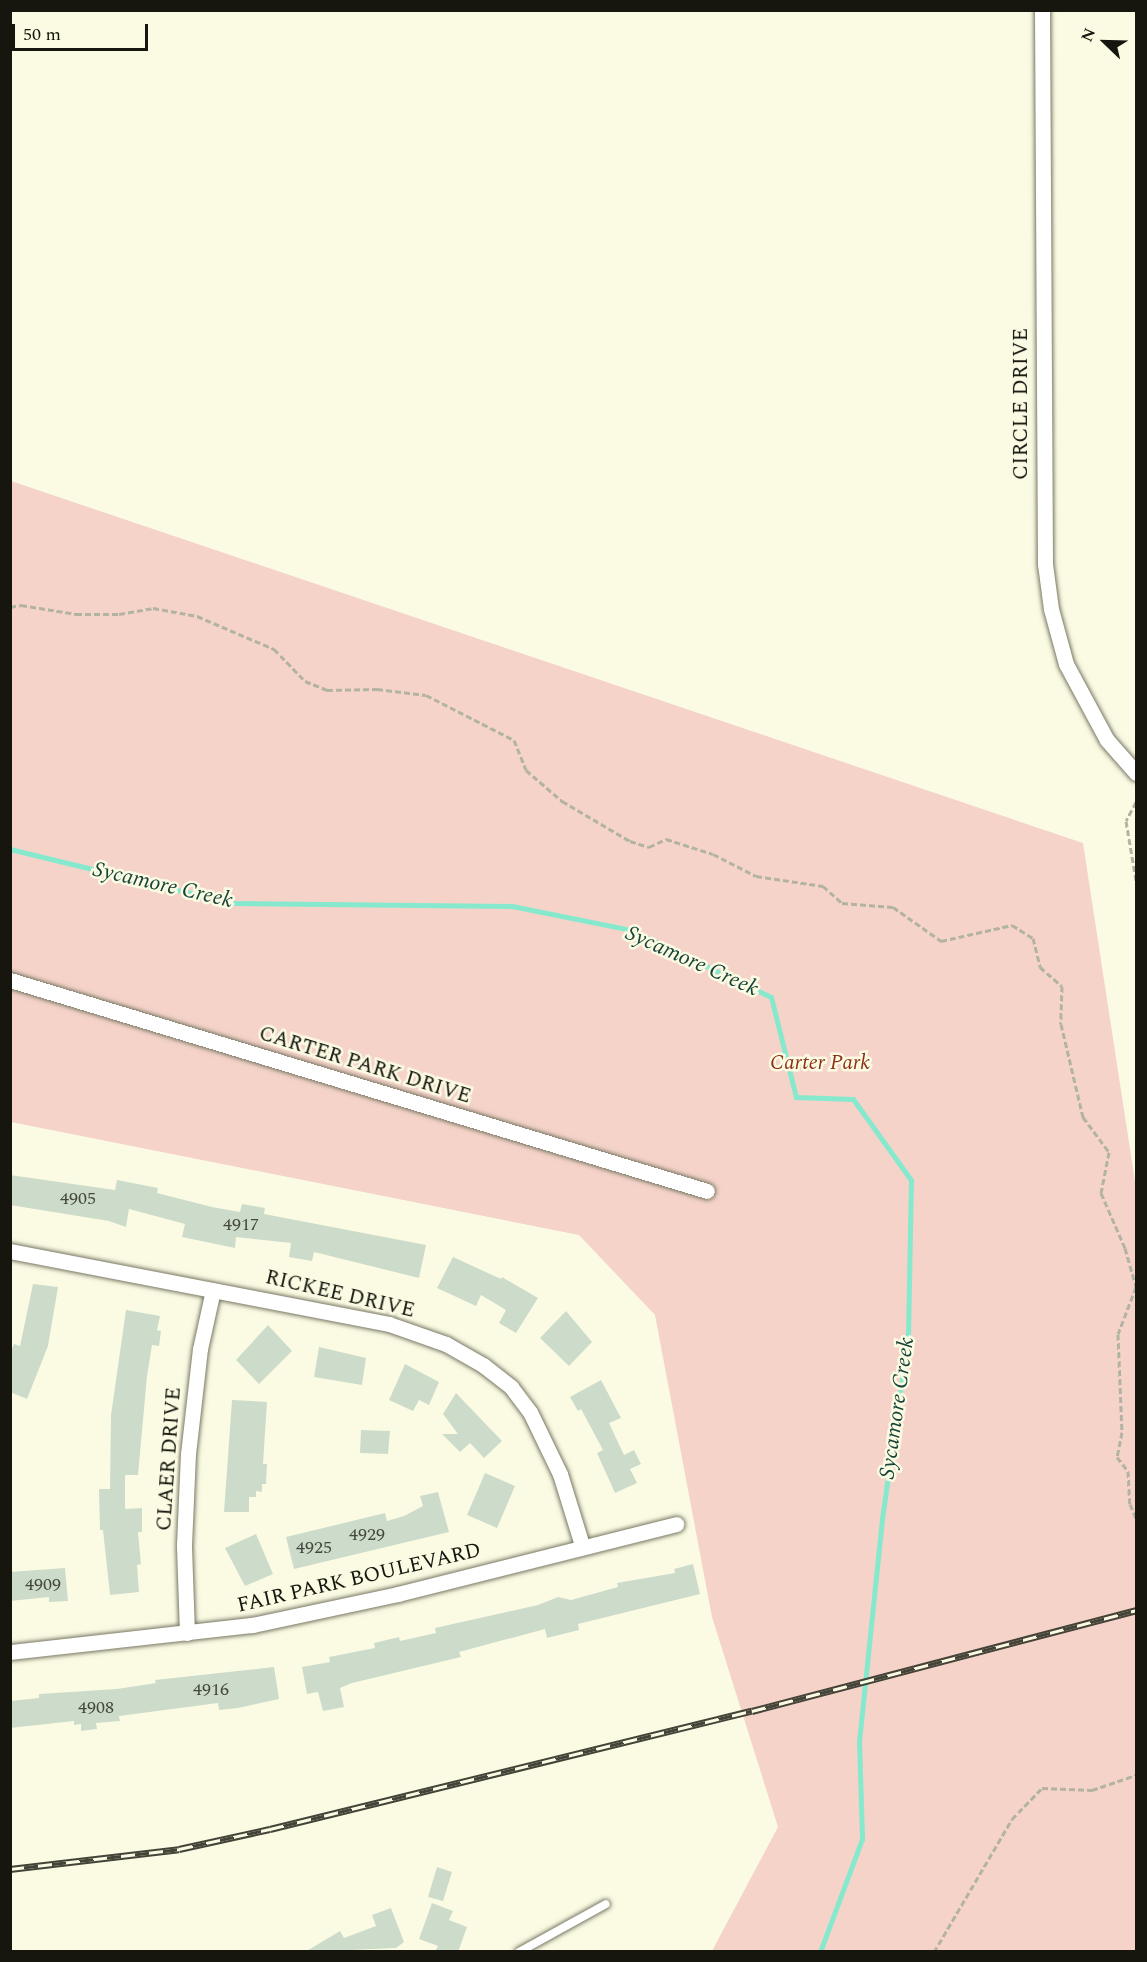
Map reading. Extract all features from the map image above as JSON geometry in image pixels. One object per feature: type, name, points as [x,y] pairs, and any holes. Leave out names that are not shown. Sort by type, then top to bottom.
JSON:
[{"type":"street","name":"CIRCLE DRIVE","points":[[1042,10],[1045,564],[1051,609],[1066,664],[1107,740],[1137,773]]},
{"type":"street","name":"CARTER PARK DRIVE","points":[[10,980],[707,1191]]},
{"type":"street","name":"RICKEE DRIVE","points":[[10,1251],[389,1324],[446,1344],[483,1365],[511,1387],[539,1428],[560,1474],[582,1545]]},
{"type":"street","name":"CLAER DRIVE","points":[[187,1633],[184,1545],[188,1454],[200,1348],[213,1290]]},
{"type":"street","name":"FAIR PARK BOULEVARD","points":[[10,1652],[187,1633],[323,1611],[582,1545],[676,1524]]},
{"type":"lane","points":[[519,1952],[606,1904]]},
{"type":"path","points":[[10,607],[21,605],[76,614],[119,614],[153,608],[197,616],[274,649],[305,681],[327,690],[426,695],[514,740],[526,770],[562,801],[630,841],[649,847],[666,840],[713,854],[756,876],[823,886],[842,903],[892,907],[941,941],[1012,925],[1033,938],[1040,967],[1062,986],[1061,1024],[1083,1117],[1109,1152],[1101,1192],[1125,1248],[1136,1287],[1118,1334],[1122,1432],[1117,1458],[1128,1471],[1130,1504],[1137,1518]]},
{"type":"path","points":[[1137,802],[1126,821],[1137,880]]},
{"type":"path","points":[[934,1952],[1012,1819],[1041,1788],[1092,1790],[1137,1775]]},
{"type":"green space","name":"Carter Park","points":[[11,481],[1083,843],[1136,1188],[1136,1951],[712,1951],[778,1827],[712,1617],[655,1315],[579,1235],[11,1122]]},
{"type":"building","points":[[10,1175],[115,1190],[117,1180],[158,1188],[157,1193],[212,1207],[240,1212],[242,1204],[265,1208],[264,1214],[426,1245],[419,1278],[314,1252],[312,1261],[289,1257],[291,1243],[236,1237],[235,1248],[182,1237],[185,1224],[129,1209],[126,1227],[109,1221],[10,1205]]},
{"type":"building","points":[[453,1257],[501,1279],[502,1277],[538,1298],[516,1333],[499,1323],[506,1310],[481,1295],[476,1306],[437,1288]]},
{"type":"building","points":[[33,1284],[58,1287],[48,1346],[27,1399],[10,1392],[10,1353],[14,1344],[20,1346]]},
{"type":"building","points":[[126,1310],[160,1316],[157,1330],[161,1331],[159,1346],[152,1345],[147,1376],[138,1475],[125,1475],[125,1509],[142,1508],[142,1532],[138,1532],[141,1564],[137,1565],[139,1592],[110,1595],[103,1530],[100,1530],[99,1489],[110,1489],[111,1415]]},
{"type":"building","points":[[566,1311],[592,1342],[569,1366],[540,1338]]},
{"type":"building","points":[[268,1325],[292,1351],[259,1384],[236,1360]]},
{"type":"building","points":[[319,1347],[366,1358],[362,1385],[314,1377]]},
{"type":"building","points":[[405,1364],[439,1382],[429,1405],[419,1400],[413,1411],[389,1400]]},
{"type":"building","points":[[601,1380],[621,1418],[609,1423],[624,1455],[634,1450],[641,1464],[630,1469],[637,1483],[615,1493],[597,1453],[603,1450],[581,1409],[578,1411],[570,1397]]},
{"type":"building","points":[[456,1393],[502,1441],[484,1458],[470,1443],[460,1452],[442,1434],[458,1434],[443,1414]]},
{"type":"building","points":[[232,1400],[267,1402],[263,1464],[267,1464],[266,1484],[262,1484],[262,1492],[256,1491],[256,1497],[249,1497],[249,1512],[224,1512]]},
{"type":"building","points":[[361,1430],[390,1431],[388,1454],[360,1453]]},
{"type":"building","points":[[485,1473],[515,1486],[497,1528],[467,1515]]},
{"type":"building","points":[[438,1492],[449,1532],[294,1569],[286,1537],[385,1513],[387,1521],[404,1516],[423,1506],[420,1496]]},
{"type":"building","points":[[256,1534],[273,1574],[245,1586],[225,1548]]},
{"type":"building","points":[[693,1564],[700,1594],[578,1624],[579,1630],[547,1638],[545,1629],[459,1652],[461,1657],[352,1683],[340,1688],[344,1707],[323,1711],[318,1692],[307,1694],[302,1667],[330,1662],[329,1657],[375,1648],[374,1643],[399,1637],[400,1641],[436,1633],[435,1628],[538,1605],[558,1597],[571,1600],[618,1587],[617,1583],[675,1573],[674,1569]]},
{"type":"building","points":[[65,1568],[68,1601],[49,1602],[49,1597],[10,1601],[10,1572]]},
{"type":"building","points":[[274,1667],[279,1699],[238,1708],[219,1710],[218,1703],[119,1716],[120,1721],[96,1723],[97,1729],[81,1731],[81,1724],[74,1725],[74,1721],[10,1728],[10,1701],[39,1698],[39,1694],[117,1689],[156,1683],[155,1680]]},
{"type":"building","points":[[437,1867],[452,1872],[443,1901],[428,1897]]},
{"type":"building","points":[[432,1903],[453,1911],[449,1920],[467,1927],[458,1952],[435,1952],[438,1946],[419,1939]]},
{"type":"building","points":[[391,1908],[404,1942],[396,1948],[305,1952],[340,1931],[344,1938],[376,1926],[372,1915]]},
{"type":"waterway","name":"Sycamore Creek","points":[[10,849],[232,903],[512,906],[631,930],[771,997],[796,1097],[853,1099],[911,1180],[908,1336],[882,1519],[859,1741],[862,1839],[820,1952]]},
{"type":"railway","points":[[10,1869],[179,1849],[270,1829],[752,1711],[1136,1610]]}]
